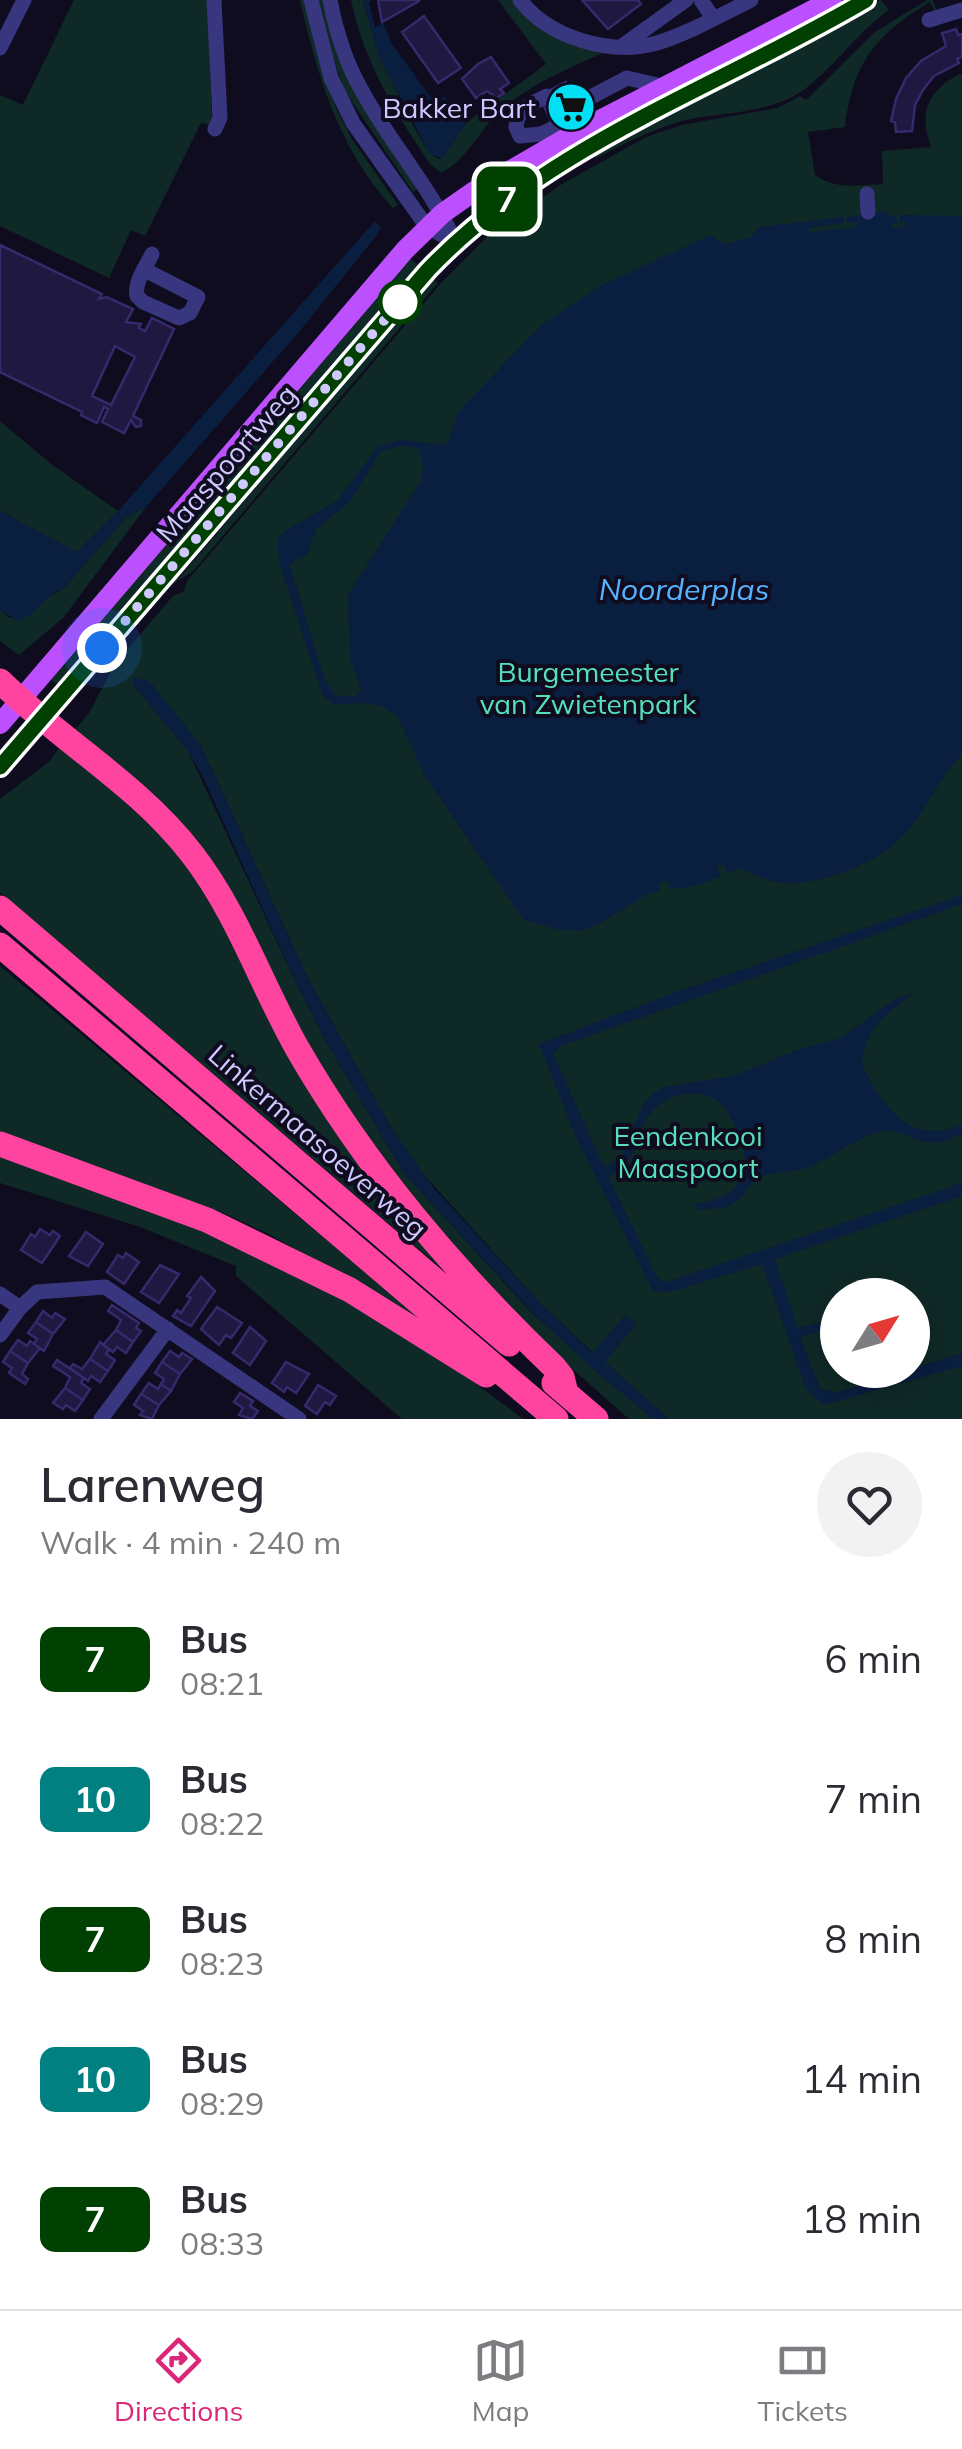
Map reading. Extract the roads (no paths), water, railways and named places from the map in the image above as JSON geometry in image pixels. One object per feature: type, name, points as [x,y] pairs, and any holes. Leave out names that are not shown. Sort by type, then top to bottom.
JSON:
[{"type":"highway","points":[[0,682],[40,720],[70,739],[124,786],[190,850],[222,899],[298,1050],[355,1139],[457,1269],[554,1367],[566,1394]]},
{"type":"highway","name":"Linkermaasoeverweg","points":[[0,908],[596,1419]]},
{"type":"highway","name":"Linkermaasoeverweg","points":[[0,945],[548,1412]]},
{"type":"highway","points":[[0,1144],[207,1220],[350,1290],[548,1412]]},
{"type":"main road","name":"Maaspoortweg","points":[[0,724],[435,220],[576,125],[666,86],[832,0]]},
{"type":"main road","name":"Maaspoortweg","points":[[0,767],[455,242],[511,196],[560,164],[866,0]]},
{"type":"street","points":[[0,48],[24,0]]},
{"type":"street","points":[[214,0],[220,118],[215,129]]},
{"type":"street","points":[[311,0],[325,60],[345,109],[455,242]]},
{"type":"street","points":[[330,0],[344,53],[360,88],[435,220]]},
{"type":"street","points":[[520,0],[535,16],[564,35],[622,46],[655,44],[751,0]]},
{"type":"street","points":[[701,0],[713,18]]},
{"type":"street","points":[[622,46],[677,2]]},
{"type":"street","points":[[929,20],[962,10]]},
{"type":"street","points":[[547,96],[519,114],[516,128],[520,136],[576,125]]},
{"type":"street","points":[[867,194],[868,212]]},
{"type":"street","points":[[144,270],[198,297],[185,317],[171,316],[137,296],[135,288],[144,270],[152,254]]},
{"type":"street","points":[[172,284],[180,268]]},
{"type":"street","points":[[0,1336],[37,1292],[104,1287],[168,1329],[280,1414],[299,1419]]},
{"type":"street","points":[[0,1294],[20,1308]]},
{"type":"street","points":[[101,1419],[168,1329]]},
{"type":"water","points":[[363,0],[372,0],[369,3],[375,28],[383,23],[392,44],[431,98],[445,97],[466,123],[442,159],[430,154],[379,57]]},
{"type":"water","name":"Noorderplas","points":[[885,211],[896,216],[897,223],[892,223],[892,228],[906,227],[905,222],[900,222],[900,215],[962,216],[962,754],[903,836],[878,856],[844,872],[791,883],[770,881],[739,868],[728,873],[723,864],[717,868],[721,877],[669,889],[668,881],[660,882],[660,890],[582,931],[555,929],[523,919],[425,776],[397,716],[381,706],[333,704],[323,696],[280,565],[277,541],[282,533],[338,500],[378,446],[403,440],[443,445],[448,442],[459,411],[541,325],[600,286],[711,235],[725,245],[751,237],[759,227],[843,217],[844,223],[809,228],[809,232],[858,227],[858,222],[847,223],[846,217]],"holes":[[[400,446],[418,448],[423,463],[422,479],[348,595],[350,659],[361,689],[356,697],[335,695],[324,678],[290,566],[307,554],[317,528],[349,503],[381,451]]]},
{"type":"water","points":[[375,221],[381,228],[377,235],[298,333],[146,507],[126,517],[63,589],[31,614],[18,621],[0,610],[0,511],[77,552],[118,511]]},
{"type":"water","points":[[132,678],[152,684],[200,744],[308,979],[390,1126],[432,1186],[592,1353],[624,1317],[636,1324],[605,1362],[669,1419],[653,1419],[594,1370],[532,1312],[404,1173],[296,983],[203,777]]},
{"type":"water","points":[[962,895],[962,904],[561,1046],[553,1053],[603,1165],[607,1166],[622,1156],[642,1107],[652,1094],[665,1087],[733,1076],[800,1049],[840,1038],[896,999],[916,992],[873,1030],[862,1064],[888,1107],[913,1127],[944,1130],[962,1123],[962,1133],[934,1143],[896,1132],[875,1133],[806,1168],[761,1177],[729,1205],[697,1209],[694,1204],[733,1189],[744,1170],[744,1158],[736,1128],[721,1103],[702,1095],[681,1095],[654,1109],[627,1164],[608,1177],[657,1277],[666,1282],[962,1183],[962,1196],[775,1259],[798,1328],[820,1322],[820,1330],[800,1338],[821,1390],[884,1388],[824,1405],[806,1389],[762,1264],[670,1292],[653,1291],[575,1135],[539,1044],[679,991]]},
{"type":"water","points":[[962,1353],[962,1366],[930,1375],[930,1363]]},
{"type":"place","name":"Bakker Bart","points":[[571,107]]},
{"type":"park label","name":"Burgemeester van Zwietenpark","points":[[588,687]]},
{"type":"park label","name":"Eendenkooi Maaspoort","points":[[688,1151]]}]
